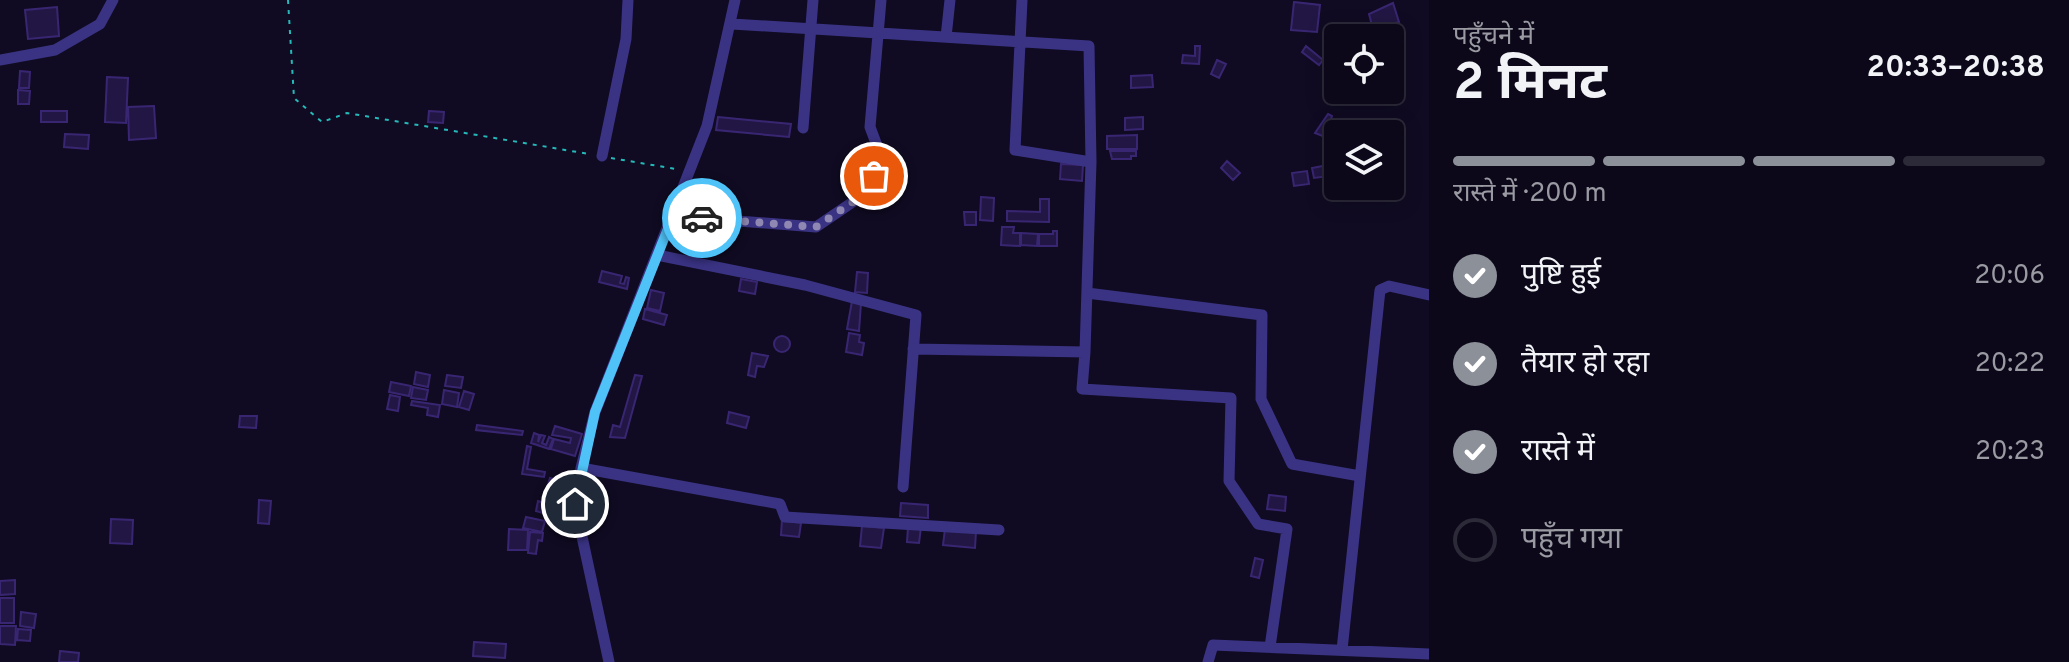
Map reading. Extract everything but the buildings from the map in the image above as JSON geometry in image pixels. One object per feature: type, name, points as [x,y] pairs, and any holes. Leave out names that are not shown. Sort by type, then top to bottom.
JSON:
[{"type":"street","points":[[0,60],[55,50],[100,24],[113,0]]},
{"type":"street","points":[[602,156],[626,39],[628,0]]},
{"type":"street","points":[[609,662],[575,504],[581,468],[595,412],[692,171],[707,126],[735,0]]},
{"type":"street","points":[[803,128],[813,0]]},
{"type":"street","points":[[673,216],[816,227],[866,193],[882,159],[870,127],[881,0]]},
{"type":"street","points":[[946,37],[950,0]]},
{"type":"street","points":[[1022,0],[1015,150],[1091,162]]},
{"type":"street","points":[[732,24],[1089,46],[1091,162],[1082,389],[1231,398],[1229,481],[1258,524],[1287,529],[1270,647]]},
{"type":"street","points":[[657,255],[805,285],[916,315],[903,487]]},
{"type":"street","points":[[1342,650],[1380,290],[1389,286],[1429,295]]},
{"type":"street","points":[[1087,293],[1262,315],[1261,399],[1292,464],[1360,476]]},
{"type":"street","points":[[913,349],[1085,352]]},
{"type":"street","points":[[581,468],[780,504],[785,517],[999,530]]},
{"type":"street","points":[[1208,662],[1213,645],[1429,654]]},
{"type":"path","points":[[288,0],[294,98],[322,122],[347,113],[692,171]]},
{"type":"way so far","points":[[702,218],[816,227],[866,193],[874,176]]},
{"type":"route","points":[[575,504],[595,412],[673,216],[702,218]]}]
